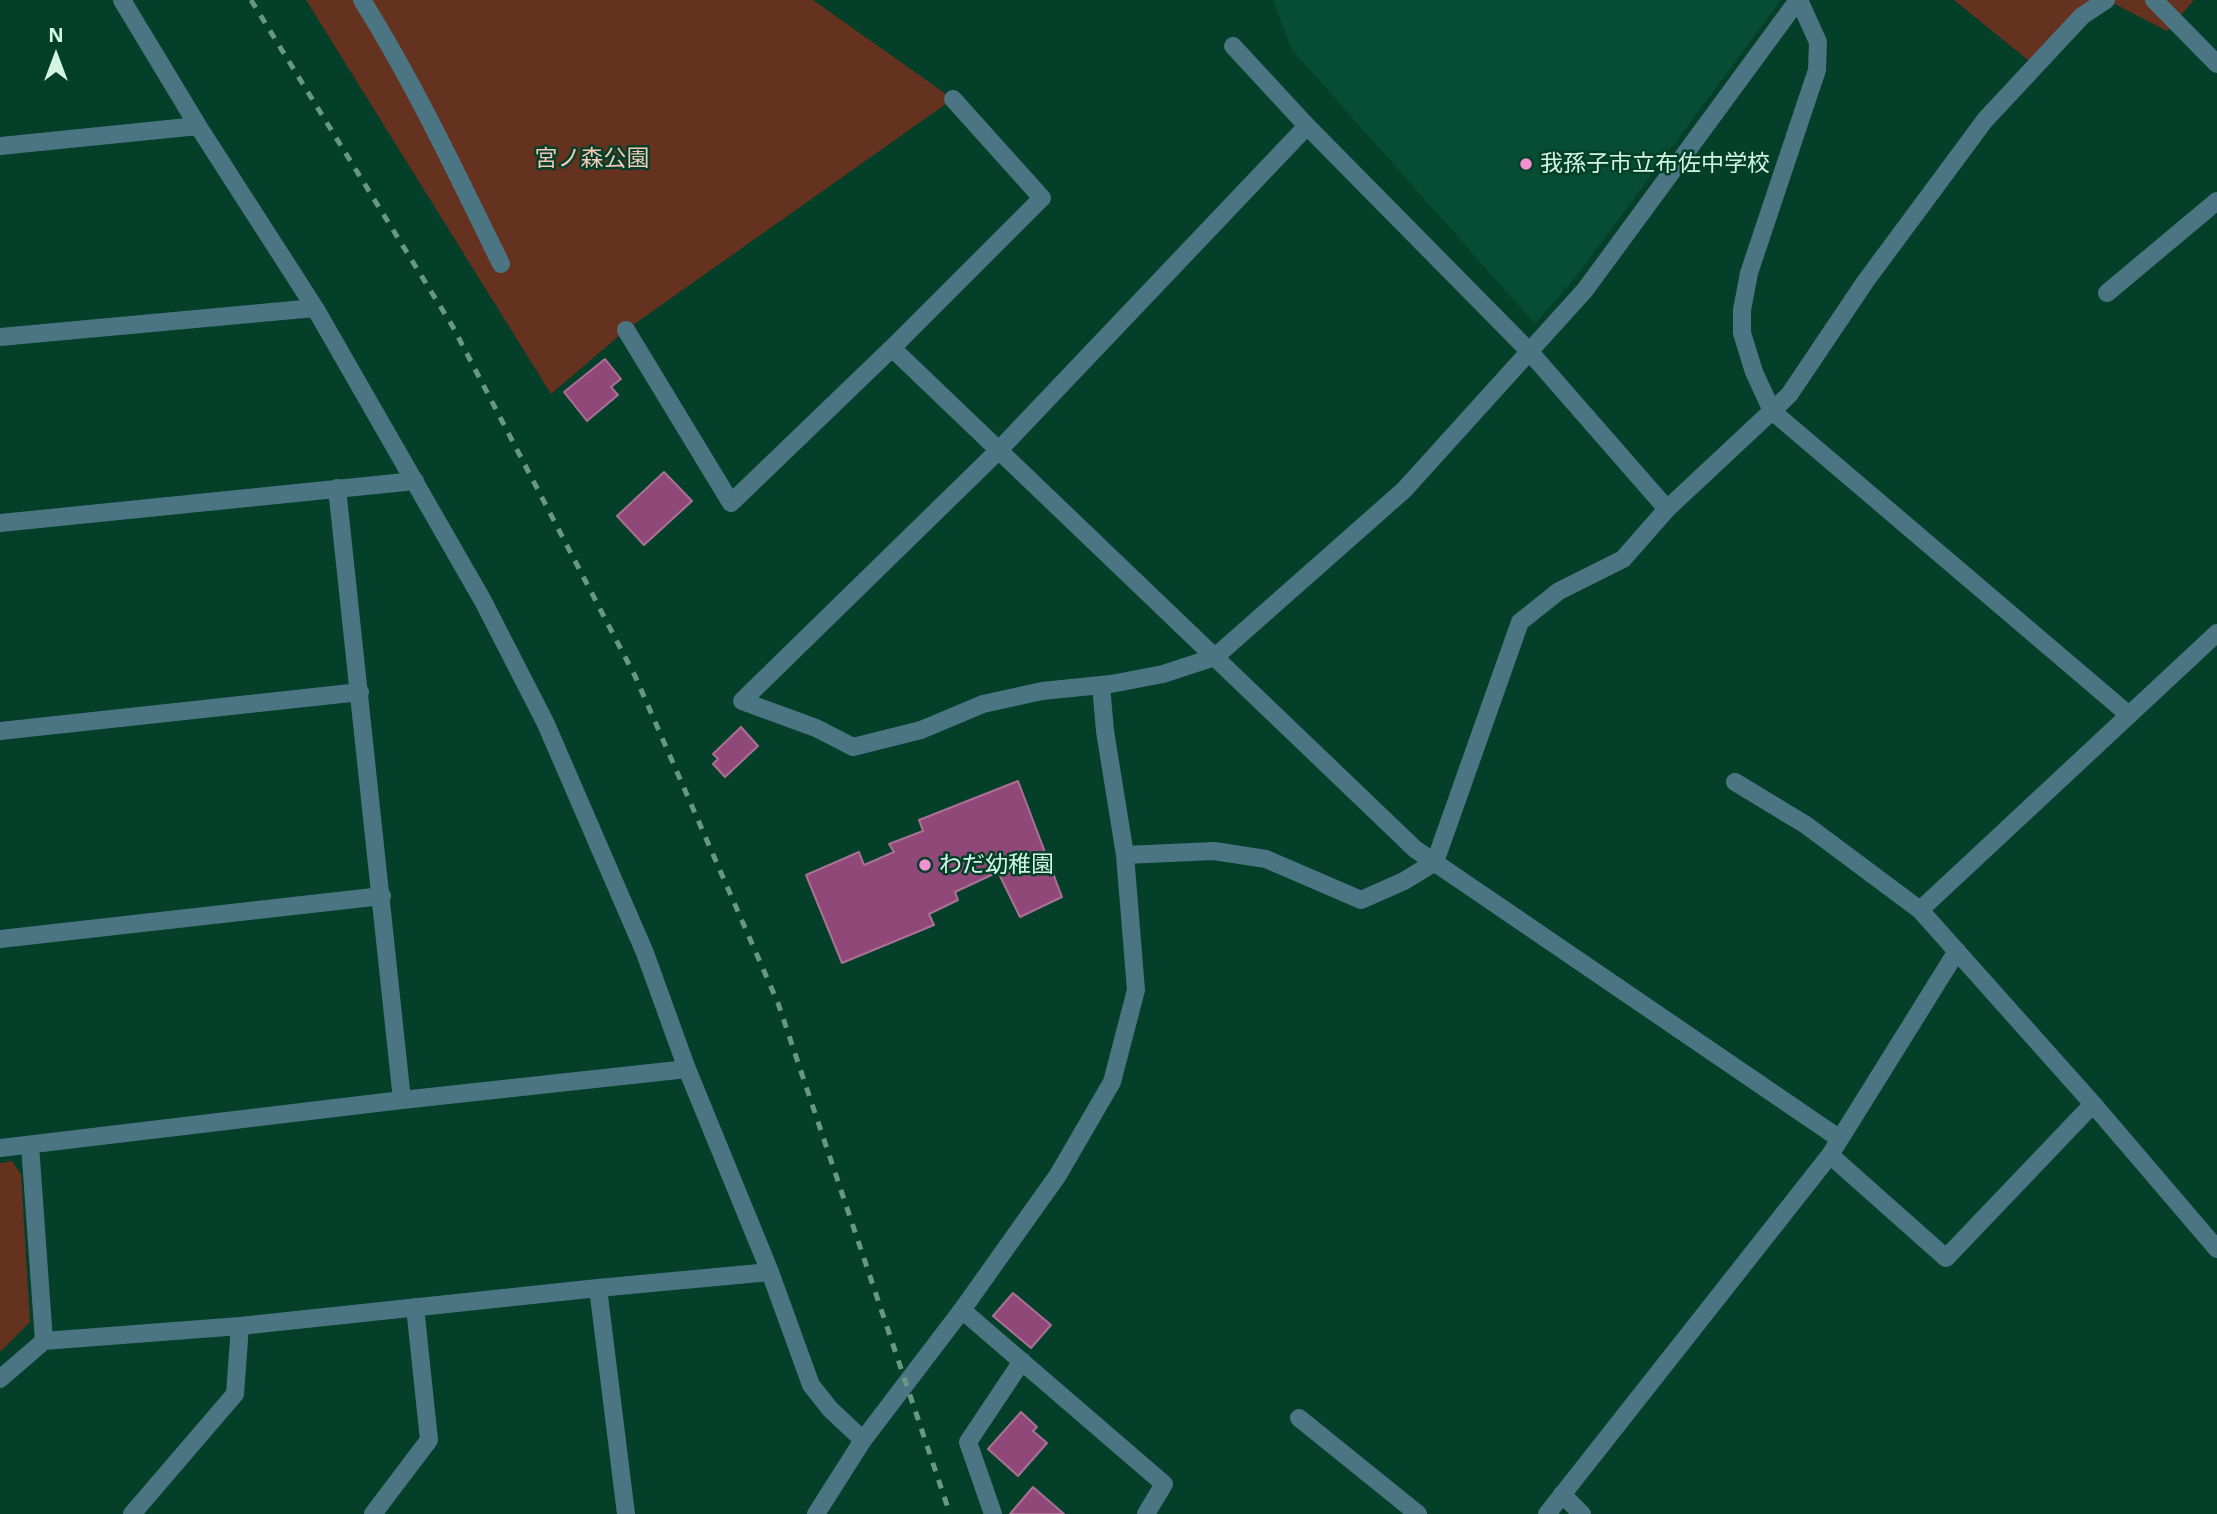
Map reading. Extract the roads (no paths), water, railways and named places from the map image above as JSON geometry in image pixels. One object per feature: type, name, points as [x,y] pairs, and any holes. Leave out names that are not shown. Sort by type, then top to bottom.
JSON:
[{"type":"street","points":[[122,0],[198,126],[315,308],[483,601],[546,724],[645,953],[687,1069],[769,1272],[811,1385],[830,1409],[863,1440]]},
{"type":"street","points":[[362,0],[394,51],[429,117],[501,264]]},
{"type":"street","points":[[1307,126],[999,450],[742,701],[816,728],[853,747],[921,730],[983,704],[1042,691],[1101,685],[1163,674],[1215,657],[1404,490],[1586,290],[1798,0],[1818,42],[1817,70],[1749,272],[1742,310],[1742,333],[1754,372],[1772,411],[2129,715]]},
{"type":"street","points":[[1125,855],[1214,851],[1266,859],[1361,900],[1404,881],[1435,862],[1520,622],[1559,591],[1623,559],[1667,509],[1789,395],[1865,282],[1985,120],[2082,16],[2106,0]]},
{"type":"street","points":[[2154,0],[2217,64]]},
{"type":"street","points":[[1234,46],[1307,126],[1529,351],[1667,509]]},
{"type":"street","points":[[626,330],[731,503],[1042,198],[953,99]]},
{"type":"street","points":[[0,146],[198,126]]},
{"type":"street","points":[[2107,293],[2217,201]]},
{"type":"street","points":[[0,337],[315,308]]},
{"type":"street","points":[[892,348],[1415,849],[1840,1139]]},
{"type":"street","points":[[0,523],[415,481]]},
{"type":"street","points":[[337,488],[402,1100]]},
{"type":"street","points":[[1920,910],[2217,633]]},
{"type":"street","points":[[816,1514],[863,1440],[962,1310],[1058,1175],[1112,1082],[1136,990],[1125,855],[1105,731],[1101,685]]},
{"type":"street","points":[[0,731],[360,692]]},
{"type":"street","points":[[1735,782],[1806,825],[1920,910],[2093,1104],[2217,1249]]},
{"type":"street","points":[[0,939],[382,896]]},
{"type":"street","points":[[1547,1514],[1830,1155],[1956,951]]},
{"type":"street","points":[[0,1148],[687,1069]]},
{"type":"street","points":[[1830,1155],[1946,1258],[2093,1104]]},
{"type":"street","points":[[30,1145],[44,1341]]},
{"type":"street","points":[[0,1379],[44,1341],[240,1326],[769,1272]]},
{"type":"street","points":[[598,1288],[626,1514]]},
{"type":"street","points":[[373,1514],[429,1440],[415,1307]]},
{"type":"street","points":[[962,1310],[1164,1484],[1146,1514]]},
{"type":"street","points":[[132,1514],[235,1394],[240,1326]]},
{"type":"street","points":[[993,1514],[968,1442],[1022,1361]]},
{"type":"street","points":[[1299,1418],[1418,1514]]},
{"type":"street","points":[[1562,1494],[1582,1514]]},
{"type":"railway","points":[[251,0],[453,327],[635,676],[778,1003],[950,1514]]},
{"type":"place","name":"我孫子市立布佐中学校","points":[[1526,164]]},
{"type":"place","name":"わだ幼稚園","points":[[925,865]]},
{"type":"park label","name":"宮ノ森公園","points":[[592,159]]}]
